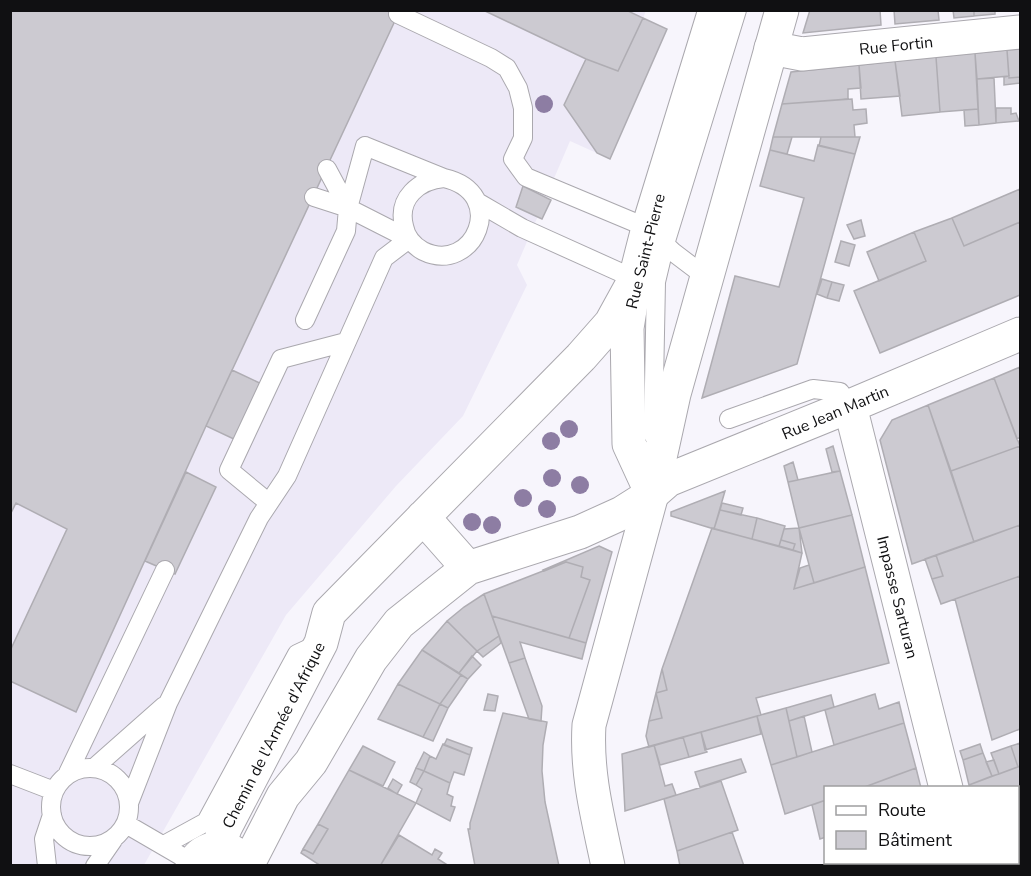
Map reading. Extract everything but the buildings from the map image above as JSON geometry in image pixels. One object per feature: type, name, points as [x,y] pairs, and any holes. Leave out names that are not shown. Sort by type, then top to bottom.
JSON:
[{"type":"street","name":"Rue Saint-Pierre","points":[[652,494],[629,444],[627,328],[635,279],[657,236],[715,10]]},
{"type":"street","points":[[608,866],[590,783],[587,748],[589,725],[652,494],[665,427],[782,10]]},
{"type":"street","name":"Rue Fortin","points":[[771,48],[802,54],[1020,32]]},
{"type":"street","name":"Chemin de l'Armée d'Afrique","points":[[201,859],[225,828],[321,643],[329,613],[581,357],[611,323],[635,279]]},
{"type":"street","name":"Rue Jean Martin","points":[[652,494],[668,480],[1020,334]]},
{"type":"street","name":"Impasse Sarturan","points":[[850,406],[945,786]]},
{"type":"street","points":[[201,859],[230,849],[240,856],[247,866],[283,796],[311,762],[371,659],[399,623],[468,568],[580,532],[622,513],[652,494]]},
{"type":"street","points":[[423,517],[468,568]]},
{"type":"lane","points":[[652,494],[657,236],[737,10]]},
{"type":"lane","points":[[398,14],[491,58],[507,68],[518,88],[523,108],[523,138],[513,159],[526,177],[657,236],[706,277]]},
{"type":"lane","points":[[305,320],[346,231],[348,208],[365,146],[444,178],[457,181],[467,188],[479,202],[522,228],[635,279]]},
{"type":"lane","points":[[327,169],[348,208]]},
{"type":"lane","points":[[409,239],[402,215],[411,192],[426,181],[444,178]]},
{"type":"lane","points":[[314,197],[348,208],[409,239],[418,248],[431,255],[443,256],[456,253],[468,246],[476,235],[480,223],[479,202]]},
{"type":"lane","points":[[96,866],[126,824],[129,803],[168,703],[259,518],[287,476],[384,258],[409,239]]},
{"type":"lane","points":[[269,503],[229,470],[282,359],[346,342]]},
{"type":"lane","points":[[729,419],[813,389],[840,392],[850,406]]},
{"type":"lane","points":[[114,839],[98,846],[80,846],[64,837],[54,824],[50,806],[54,790],[68,773],[165,570]]},
{"type":"lane","points":[[164,845],[206,822],[297,654],[321,643]]},
{"type":"lane","points":[[68,773],[95,767],[168,703]]},
{"type":"lane","points":[[95,767],[112,774],[124,786],[129,803]]},
{"type":"lane","points":[[10,774],[54,790]]},
{"type":"lane","points":[[47,866],[44,839],[52,815]]},
{"type":"lane","points":[[126,824],[164,845],[201,859]]},
{"type":"shaded area","points":[[646,10],[643,19],[667,29],[610,159],[570,141],[517,265],[527,285],[463,416],[396,486],[286,615],[144,865],[11,865],[10,11]]}]
